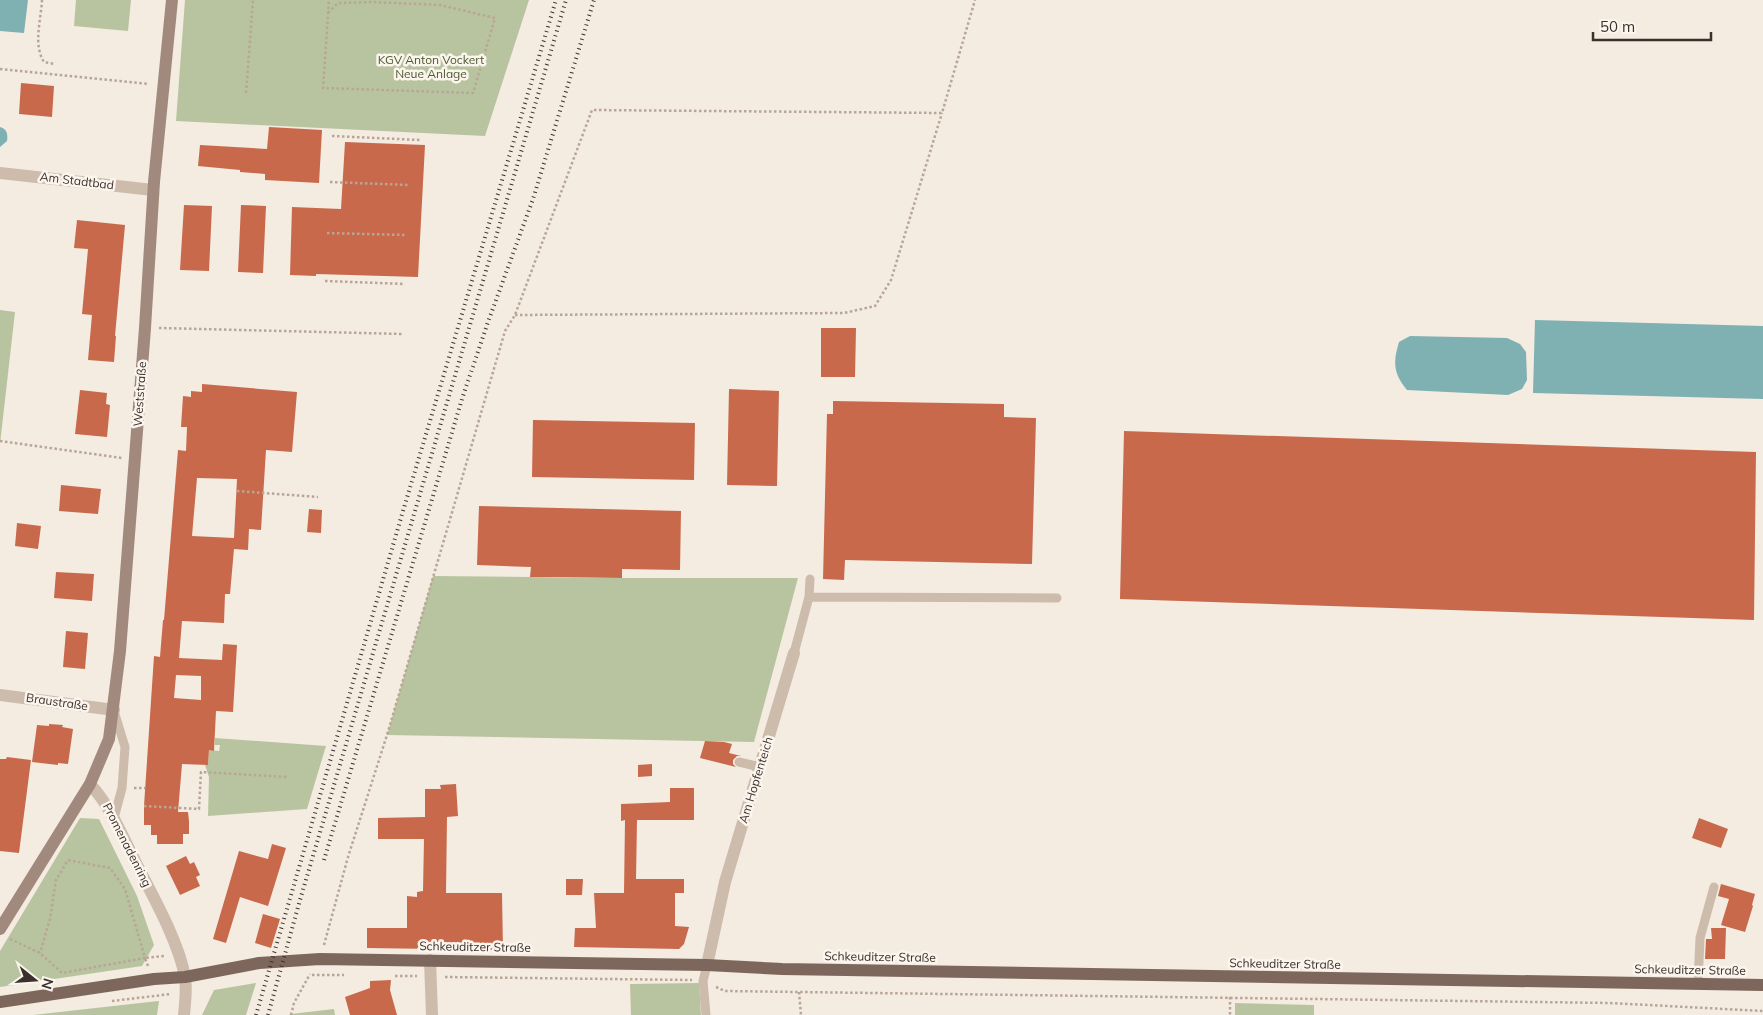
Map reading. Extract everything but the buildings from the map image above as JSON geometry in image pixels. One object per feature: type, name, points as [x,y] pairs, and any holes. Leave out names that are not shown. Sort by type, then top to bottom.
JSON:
[{"type":"main road","name":"Weststraße","points":[[90,784],[109,739],[114,710],[145,328],[153,190],[172,0]]},
{"type":"main road","points":[[4,933],[90,784]]},
{"type":"main road","name":"Schkeuditzer Straße","points":[[0,1002],[154,979],[185,977],[259,963],[320,959],[706,965],[782,969],[1763,985]]},
{"type":"street","name":"Am Stadtbad","points":[[0,173],[153,190]]},
{"type":"street","name":"Am Hopfenteich","points":[[706,965],[725,882],[794,653]]},
{"type":"street","name":"Braustraße","points":[[0,695],[114,710]]},
{"type":"street","name":"Promenadenring","points":[[90,784],[101,796],[114,818],[179,954],[185,977],[184,1015]]},
{"type":"street","points":[[430,960],[432,1015]]},
{"type":"lane","name":"Am Hopfenteich","points":[[794,653],[809,597],[810,579]]},
{"type":"lane","points":[[809,597],[1057,598]]},
{"type":"lane","points":[[114,710],[125,747],[122,788],[114,818]]},
{"type":"lane","points":[[739,762],[760,767]]},
{"type":"lane","points":[[1698,984],[1700,938],[1714,887]]},
{"type":"lane","points":[[706,965],[703,981],[706,1015]]},
{"type":"path","points":[[42,0],[38,44],[40,55],[44,62],[54,64]]},
{"type":"path","points":[[246,93],[253,0]]},
{"type":"path","points":[[328,13],[338,3],[426,2],[495,18],[473,94],[323,88],[328,13],[329,0]]},
{"type":"path","points":[[440,5],[442,0]]},
{"type":"path","points":[[515,315],[844,313],[875,306],[891,280],[975,0]]},
{"type":"path","points":[[0,69],[163,85]]},
{"type":"path","points":[[291,1015],[294,1003],[320,959],[348,857],[387,735],[505,331],[515,315],[592,110],[942,113]]},
{"type":"path","points":[[332,136],[420,140]]},
{"type":"path","points":[[330,182],[409,185]]},
{"type":"path","points":[[327,233],[405,235]]},
{"type":"path","points":[[325,281],[405,284]]},
{"type":"path","points":[[145,328],[404,334]]},
{"type":"path","points":[[0,441],[135,460]]},
{"type":"path","points":[[237,491],[318,497]]},
{"type":"path","points":[[144,806],[199,809],[201,772],[286,777]]},
{"type":"path","points":[[40,953],[50,919],[56,880],[68,860],[110,868],[125,889],[145,958],[154,979]]},
{"type":"path","points":[[4,933],[40,953],[62,973],[145,958],[179,954]]},
{"type":"path","points":[[300,975],[349,975]]},
{"type":"path","points":[[387,976],[703,981],[726,991],[1610,1003],[1763,1011]]},
{"type":"path","points":[[106,1002],[186,991]]},
{"type":"path","points":[[799,992],[801,1015]]},
{"type":"path","points":[[1230,997],[1230,1015]]},
{"type":"green space","points":[[76,0],[131,0],[128,31],[74,26]]},
{"type":"green space","name":"KGV Anton Vockert Neue Anlage","points":[[185,0],[529,0],[485,136],[176,121]]},
{"type":"green space","points":[[0,310],[15,312],[0,444]]},
{"type":"green space","points":[[433,576],[798,578],[754,742],[387,735]]},
{"type":"green space","points":[[215,738],[326,746],[307,809],[208,816],[209,777],[205,765],[208,765],[209,750],[219,751],[220,745],[215,745]]},
{"type":"green space","points":[[80,818],[99,819],[137,896],[154,945],[142,966],[0,987],[0,951]]},
{"type":"green space","points":[[256,983],[246,1015],[202,1015],[214,990]]},
{"type":"green space","points":[[699,983],[701,1015],[631,1015],[630,984]]},
{"type":"green space","points":[[158,1001],[157,1015],[33,1015]]},
{"type":"green space","points":[[1235,1003],[1314,1005],[1314,1015],[1235,1015]]},
{"type":"green space","points":[[334,1009],[335,1015],[289,1015],[291,1014]]},
{"type":"water","points":[[0,0],[28,0],[24,33],[0,31]]},
{"type":"water","points":[[0,127],[6,130],[7,141],[0,147]]},
{"type":"water","points":[[1535,320],[1763,326],[1763,399],[1533,393]]},
{"type":"water","points":[[1410,336],[1507,338],[1520,344],[1526,352],[1527,380],[1522,389],[1508,395],[1407,390],[1399,378],[1395,361],[1399,342]]},
{"type":"railway","points":[[256,1015],[403,511],[556,0]]},
{"type":"railway","points":[[268,1015],[300,900],[566,0]]},
{"type":"railway","points":[[324,860],[462,399],[533,199],[594,0]]}]
